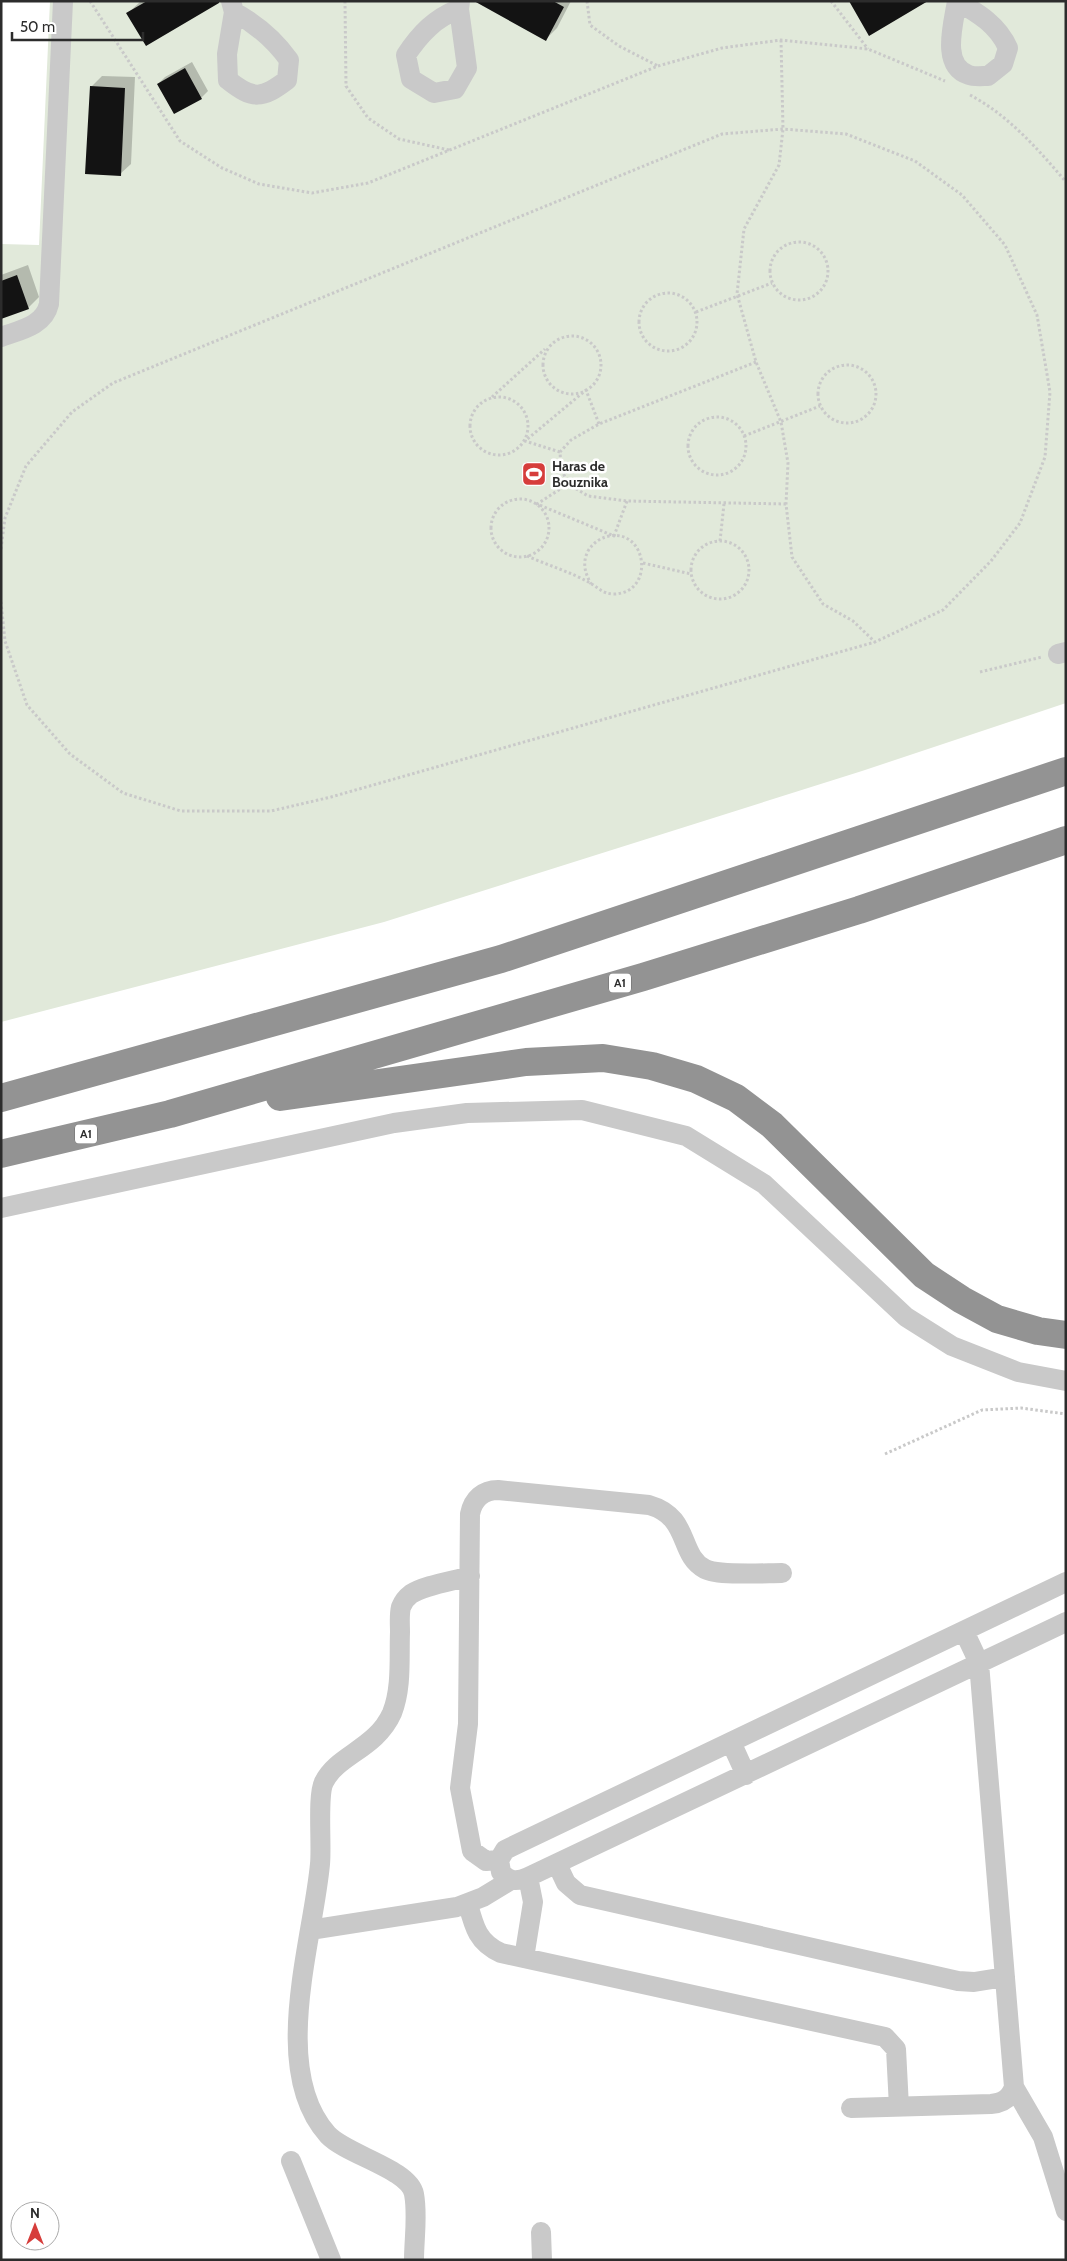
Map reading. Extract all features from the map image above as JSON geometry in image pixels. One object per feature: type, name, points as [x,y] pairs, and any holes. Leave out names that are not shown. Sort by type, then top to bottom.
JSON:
[{"type":"highway","points":[[805,859],[1066,752]]},
{"type":"highway","points":[[1,1098],[501,959],[1066,771]]},
{"type":"highway","name":"A1","points":[[1,1154],[170,1114],[643,977],[858,910],[1066,840]]},
{"type":"highway","points":[[170,1114],[453,1071],[526,1062],[603,1058],[652,1066],[696,1079],[736,1098],[765,1120],[924,1274],[997,1319],[1038,1332],[1066,1335]]},
{"type":"street","points":[[1,337],[38,322],[47,315],[63,1]]},
{"type":"street","points":[[1,1208],[394,1123],[468,1113],[582,1110],[686,1136],[764,1184],[914,1322],[952,1346],[1018,1372],[1066,1381]]},
{"type":"street","points":[[499,1860],[486,1861],[472,1851],[461,1798],[461,1777],[468,1724],[472,1507],[480,1495],[498,1490],[658,1508],[674,1519],[694,1559],[706,1569],[712,1571],[782,1573]]},
{"type":"street","points":[[414,2260],[414,2200],[409,2182],[346,2149],[329,2135],[314,2115],[299,2062],[297,2026],[321,1854],[322,1786],[334,1769],[378,1735],[391,1715],[398,1693],[400,1614],[403,1603],[418,1591],[470,1576]]},
{"type":"street","points":[[524,1958],[533,1902],[520,1879],[501,1872],[499,1860],[505,1850],[1066,1582]]},
{"type":"street","points":[[310,1930],[468,1904],[746,1775],[1066,1622]]},
{"type":"street","points":[[964,1631],[979,1663],[1014,2087],[1043,2138],[1066,2211]]},
{"type":"street","points":[[731,1742],[746,1775]]},
{"type":"street","points":[[557,1864],[570,1888],[586,1896],[958,1981],[974,1982],[1005,1977]]},
{"type":"street","points":[[468,1904],[476,1932],[482,1942],[501,1953],[885,2037],[896,2049],[899,2107]]},
{"type":"street","points":[[851,2108],[998,2104],[1009,2097],[1014,2087]]},
{"type":"street","points":[[291,2161],[330,2260]]},
{"type":"street","points":[[541,2232],[542,2260]]},
{"type":"path","points":[[90,1],[180,141],[222,168],[259,184],[312,193],[368,183],[658,66],[722,48],[781,40],[868,49],[949,84]]},
{"type":"path","points":[[344,1],[346,86],[368,118],[399,139],[449,150]]},
{"type":"path","points":[[587,1],[590,25],[619,46],[658,66]]},
{"type":"path","points":[[831,1],[868,49]]},
{"type":"path","points":[[781,40],[783,129],[779,165],[744,229],[737,294],[756,362],[781,422],[788,463],[786,504],[792,557],[823,604],[853,621],[875,642]]},
{"type":"path","points":[[964,92],[987,104],[1030,142],[1066,182]]},
{"type":"path","points":[[1,550],[5,518],[26,466],[72,412],[113,382],[722,134],[783,129],[846,134],[915,161],[962,195],[1005,244],[1037,315],[1050,392],[1045,457],[1020,523],[991,561],[943,610],[875,642],[331,797],[271,811],[180,811],[123,793],[70,754],[28,705],[5,641],[1,602]]},
{"type":"path","points":[[791,243],[808,243],[816,247],[826,260],[827,278],[820,292],[813,296],[798,300],[790,299],[776,290],[772,283],[770,267],[772,259],[777,252],[791,243]]},
{"type":"path","points":[[696,312],[737,294],[772,283]]},
{"type":"path","points":[[660,294],[677,294],[685,298],[696,312],[697,329],[689,343],[683,348],[675,351],[659,350],[646,341],[642,334],[640,318],[642,310],[646,303],[660,294]]},
{"type":"path","points":[[563,337],[580,337],[595,347],[599,355],[600,372],[592,386],[586,390],[513,452],[498,456],[483,450],[477,445],[470,430],[473,414],[484,402],[563,337]]},
{"type":"path","points":[[550,346],[545,353],[542,369],[549,384],[555,389],[570,394],[586,390]]},
{"type":"path","points":[[756,362],[599,424],[571,440],[560,452],[561,468],[568,484],[588,496],[627,501],[786,504]]},
{"type":"path","points":[[838,366],[855,366],[863,370],[874,384],[875,401],[867,415],[861,420],[837,422],[824,413],[820,406],[818,390],[820,382],[831,370],[838,366]]},
{"type":"path","points":[[586,390],[599,424]]},
{"type":"path","points":[[491,398],[508,398],[522,408],[529,425],[525,441]]},
{"type":"path","points":[[744,436],[820,406]]},
{"type":"path","points":[[708,419],[725,419],[733,422],[744,436],[745,454],[742,461],[731,472],[723,475],[707,474],[700,471],[690,458],[688,450],[690,434],[701,422],[708,419]]},
{"type":"path","points":[[525,441],[560,452]]},
{"type":"path","points":[[537,504],[568,484]]},
{"type":"path","points":[[537,504],[548,518],[548,535],[540,549],[527,556],[519,557],[504,552],[494,540],[491,524],[494,516],[504,503],[520,499],[537,504],[630,541],[641,554],[643,563],[639,580],[628,591],[612,594],[597,589],[592,584],[585,569],[587,553],[598,541],[614,536]]},
{"type":"path","points":[[614,536],[627,501]]},
{"type":"path","points":[[720,541],[724,504]]},
{"type":"path","points":[[720,541],[736,546],[747,560],[748,577],[740,591],[726,598],[710,598],[698,589],[691,574],[691,566],[698,551],[704,546],[720,541]]},
{"type":"path","points":[[527,556],[592,584]]},
{"type":"path","points":[[643,563],[691,574]]},
{"type":"path","points":[[980,672],[1062,653]]},
{"type":"path","points":[[885,1454],[982,1410],[1009,1407],[1066,1414]]},
{"type":"green space","name":"Haras de Bouznika","points":[[50,1],[1066,1],[1066,703],[862,771],[384,922],[1,1022],[1,244],[39,245]]},
{"type":"building","points":[[147,1],[219,1],[219,3],[146,46],[126,13]]},
{"type":"building","points":[[474,1],[553,1],[564,7],[546,41]]},
{"type":"building","points":[[849,1],[928,1],[869,36]]},
{"type":"building","points":[[185,68],[202,99],[174,114],[157,84]]},
{"type":"building","points":[[90,86],[125,88],[121,176],[85,174]]},
{"type":"building","points":[[17,275],[29,309],[1,319],[1,281]]},
{"type":"place","name":"Haras de Bouznika","points":[[534,474]]}]
